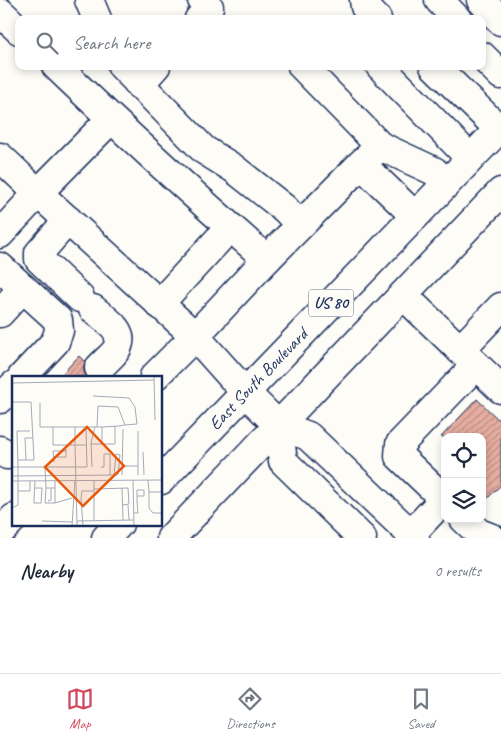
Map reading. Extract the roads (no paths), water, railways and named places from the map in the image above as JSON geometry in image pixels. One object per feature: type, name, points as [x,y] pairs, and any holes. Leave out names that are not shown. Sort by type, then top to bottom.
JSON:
[{"type":"main road","points":[[89,0],[95,15]]},
{"type":"main road","points":[[364,0],[364,6],[373,15]]},
{"type":"main road","points":[[439,0],[454,15]]},
{"type":"main road","points":[[0,12],[15,26]]},
{"type":"main road","points":[[486,60],[501,75]]},
{"type":"main road","points":[[60,70],[230,228],[267,259]]},
{"type":"main road","points":[[305,70],[371,155],[415,216]]},
{"type":"main road","points":[[384,70],[470,158]]},
{"type":"main road","points":[[438,70],[500,128]]},
{"type":"main road","points":[[139,72],[204,150],[233,168],[285,209],[300,225]]},
{"type":"main road","points":[[0,234],[111,119]]},
{"type":"main road","name":"East South Boulevard","points":[[162,479],[500,128]]},
{"type":"main road","points":[[371,155],[434,172],[447,183]]},
{"type":"main road","points":[[155,376],[300,225],[371,155]]},
{"type":"main road","points":[[0,157],[195,336],[245,392],[278,425],[308,436],[413,536],[441,503]]},
{"type":"main road","name":"US 80","points":[[171,538],[501,192]]},
{"type":"main road","points":[[68,220],[39,253],[39,259],[117,329],[120,338],[118,347],[99,368]]},
{"type":"main road","points":[[159,304],[230,228]]},
{"type":"main road","points":[[0,267],[58,320],[59,330],[55,342],[23,376]]},
{"type":"main road","points":[[0,312],[23,288]]},
{"type":"main road","points":[[403,295],[501,389]]},
{"type":"main road","points":[[441,497],[399,456],[400,444],[468,357],[501,307]]},
{"type":"main road","points":[[0,400],[12,387]]},
{"type":"main road","points":[[278,425],[283,461],[362,538]]},
{"type":"main road","points":[[0,450],[7,455],[12,454]]},
{"type":"main road","points":[[0,532],[12,520]]},
{"type":"main road","points":[[468,523],[479,534],[492,538]]},
{"type":"main road","points":[[106,538],[117,526]]}]
